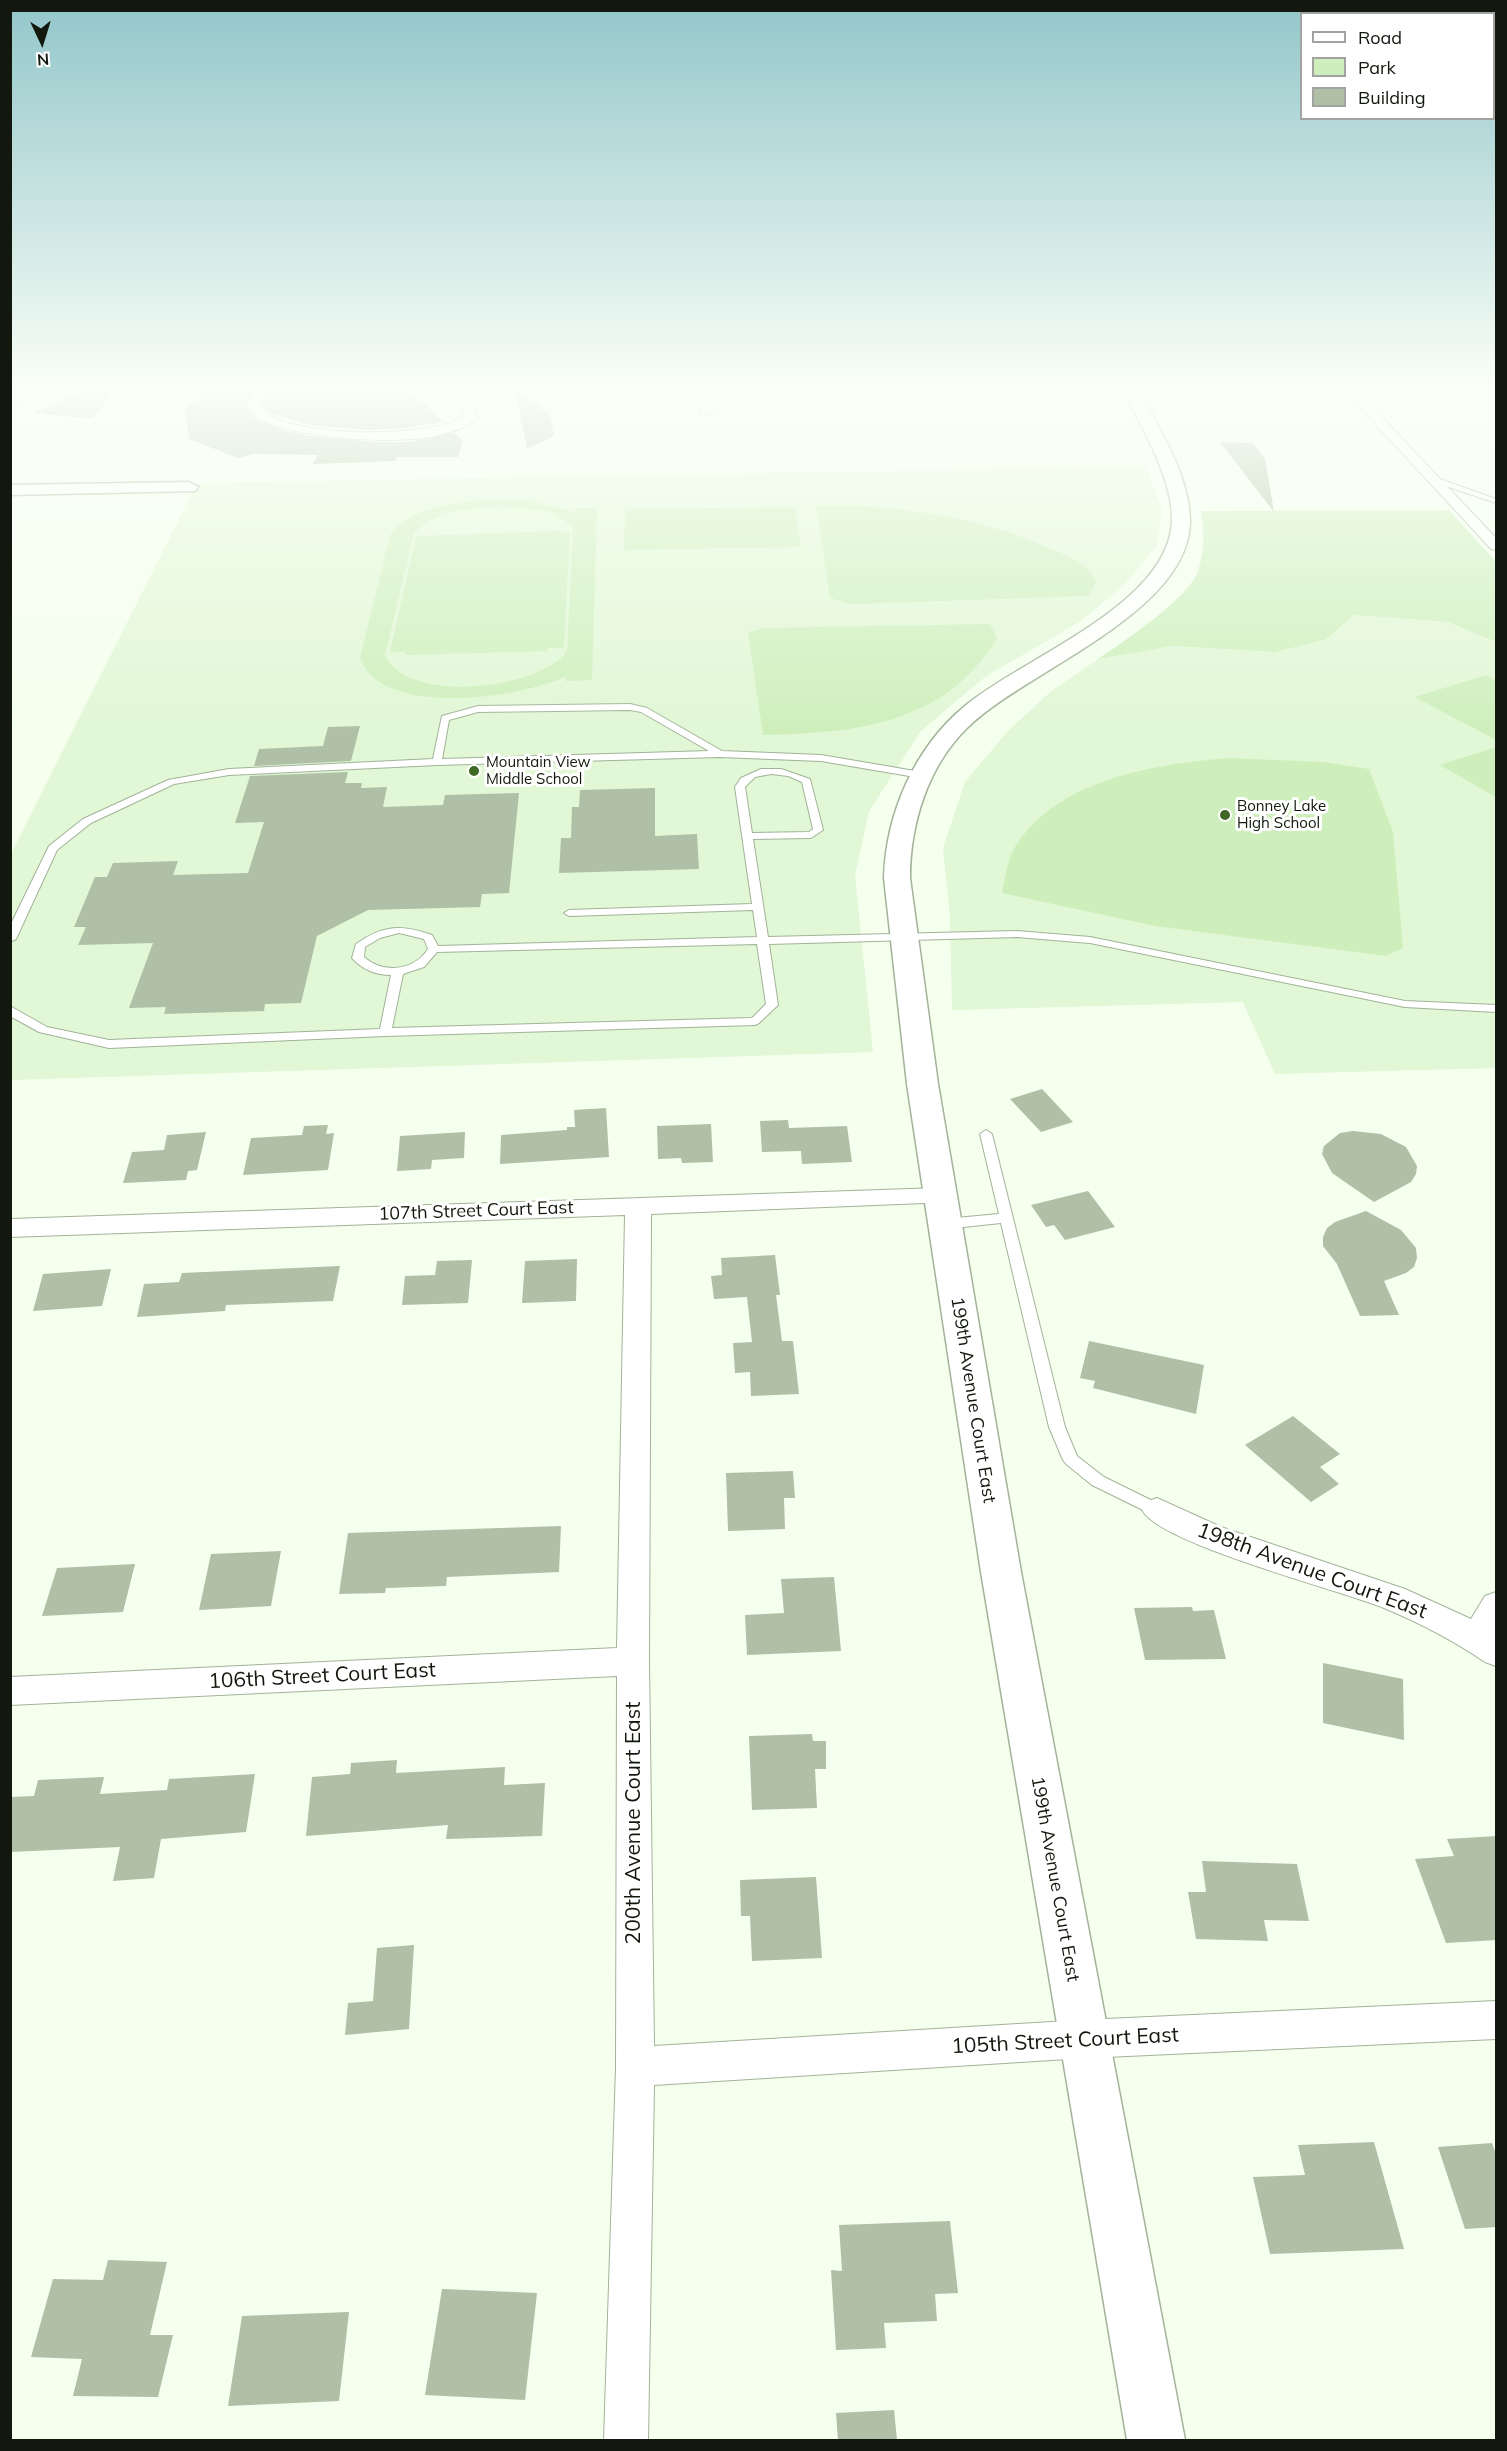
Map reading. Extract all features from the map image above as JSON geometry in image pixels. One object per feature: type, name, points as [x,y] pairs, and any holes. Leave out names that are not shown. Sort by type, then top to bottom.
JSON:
[{"type":"main road","name":"199th Avenue Court East","points":[[1156,2440],[984,1480],[914,1027],[904,935],[896,901],[897,860],[904,827],[921,775],[970,712],[1006,686],[1086,639],[1136,600],[1157,579],[1173,555],[1181,526],[1176,504]]},
{"type":"street","points":[[1459,504],[1497,546]]},
{"type":"street","name":"107th Street Court East","points":[[10,1228],[638,1206],[943,1210]]},
{"type":"street","name":"200th Avenue Court East","points":[[626,2440],[635,2067],[633,1661],[638,1206]]},
{"type":"street","name":"198th Avenue Court East","points":[[1157,1510],[1211,1536],[1368,1588],[1428,1612],[1487,1644]]},
{"type":"street","points":[[1487,1644],[1497,1605]]},
{"type":"street","name":"106th Street Court East","points":[[10,1691],[633,1661]]},
{"type":"street","name":"105th Street Court East","points":[[635,2067],[1084,2039],[1497,2020]]},
{"type":"lane","points":[[437,762],[445,718],[478,709],[512,708],[616,706],[644,710],[720,754]]},
{"type":"lane","points":[[10,939],[53,848],[87,821],[171,782],[229,772],[437,762],[720,754],[821,758],[921,775]]},
{"type":"lane","points":[[10,1009],[22,1021],[64,1036],[109,1044],[386,1032],[755,1022],[772,1005],[740,787],[743,779],[753,773],[790,772],[807,781],[818,830],[811,835],[748,836]]},
{"type":"lane","points":[[568,913],[758,907]]},
{"type":"lane","points":[[410,931],[428,937],[434,949],[425,962],[398,971],[381,971],[363,964],[358,958],[360,945],[387,932],[410,931]]},
{"type":"lane","points":[[434,949],[1017,933],[1090,940],[1405,1004],[1497,1009]]},
{"type":"lane","points":[[386,1032],[398,971]]},
{"type":"lane","points":[[986,1134],[1057,1427],[1071,1460],[1098,1481],[1157,1510]]},
{"type":"lane","points":[[943,1210],[1007,1218]]},
{"type":"shaded area","name":"Mountain View Middle School","points":[[186,504],[1160,504],[1162,509],[1157,546],[1124,585],[1081,621],[985,677],[921,731],[869,811],[855,876],[873,1052],[11,1080],[10,856]]},
{"type":"shaded area","name":"Bonney Lake High School","points":[[1354,615],[1448,622],[1496,642],[1496,1068],[1275,1074],[1243,1002],[952,1010],[950,916],[943,848],[965,782],[1007,732],[1049,693],[1098,659],[1173,646],[1275,652],[1325,640]]},
{"type":"green space","points":[[545,504],[575,512],[576,508],[597,508],[592,680],[566,681],[566,676],[518,691],[454,698],[422,696],[394,689],[373,677],[360,657],[391,533],[421,512],[445,505]],"holes":[[[504,507],[532,509],[560,517],[573,529],[567,651],[552,664],[530,675],[503,683],[445,686],[419,681],[398,671],[385,655],[414,533],[434,519],[456,511]]]},
{"type":"green space","points":[[816,505],[907,510],[968,521],[997,529],[1026,538],[1073,559],[1090,572],[1096,583],[1088,596],[852,604],[830,598]]},
{"type":"green space","points":[[795,507],[801,547],[624,550],[625,509]]},
{"type":"green space","points":[[1449,510],[1496,562],[1496,642],[1448,622],[1354,615],[1325,640],[1275,652],[1173,646],[1098,659],[1154,619],[1192,582],[1198,571],[1203,548],[1201,511]]},
{"type":"green space","points":[[570,532],[564,648],[548,648],[548,651],[405,655],[405,652],[390,652],[416,536]]},
{"type":"green space","points":[[990,624],[997,638],[976,667],[951,690],[924,706],[895,718],[863,726],[831,731],[763,735],[748,632],[764,628]]},
{"type":"green space","points":[[1486,675],[1496,680],[1496,740],[1415,697]]},
{"type":"green space","points":[[1496,747],[1496,797],[1440,765]]},
{"type":"green space","points":[[1227,758],[1324,762],[1369,769],[1393,832],[1403,948],[1386,956],[1155,926],[1002,893],[1014,849],[1032,825],[1054,806],[1080,791],[1138,771]]},
{"type":"building","points":[[360,726],[351,761],[254,766],[259,749],[323,746],[328,727]]},
{"type":"building","points":[[348,772],[345,783],[362,783],[361,788],[387,787],[383,807],[443,805],[445,795],[519,793],[509,893],[482,894],[480,907],[368,910],[317,936],[301,1003],[265,1004],[264,1011],[164,1014],[166,1007],[129,1008],[153,943],[78,945],[86,927],[74,927],[95,877],[107,877],[113,863],[178,861],[173,875],[248,873],[264,822],[235,823],[250,776]]},
{"type":"building","points":[[655,788],[655,836],[697,834],[699,869],[559,873],[561,838],[571,838],[572,807],[579,807],[580,790]]},
{"type":"building","points":[[1042,1089],[1073,1122],[1041,1132],[1010,1099]]},
{"type":"building","points":[[606,1108],[609,1157],[500,1164],[501,1135],[567,1130],[567,1127],[575,1127],[574,1110]]},
{"type":"building","points":[[788,1120],[789,1128],[847,1126],[852,1162],[802,1164],[801,1151],[762,1152],[760,1121]]},
{"type":"building","points":[[711,1124],[713,1162],[682,1163],[681,1158],[658,1159],[657,1126]]},
{"type":"building","points":[[328,1125],[326,1134],[334,1133],[328,1170],[243,1175],[251,1138],[302,1135],[304,1126]]},
{"type":"building","points":[[1353,1131],[1381,1134],[1406,1147],[1417,1166],[1416,1174],[1411,1182],[1374,1202],[1332,1173],[1322,1154],[1324,1146],[1340,1133]]},
{"type":"building","points":[[206,1132],[197,1170],[188,1171],[186,1180],[123,1183],[132,1152],[164,1150],[167,1135]]},
{"type":"building","points":[[465,1132],[464,1158],[432,1160],[431,1169],[397,1171],[400,1136]]},
{"type":"building","points":[[1088,1191],[1115,1227],[1065,1240],[1054,1225],[1046,1227],[1031,1205]]},
{"type":"building","points":[[1366,1211],[1401,1230],[1416,1248],[1417,1258],[1414,1267],[1406,1273],[1384,1281],[1399,1315],[1360,1316],[1337,1264],[1323,1246],[1323,1237],[1327,1228],[1335,1222]]},
{"type":"building","points":[[775,1255],[780,1295],[776,1295],[782,1341],[793,1341],[799,1394],[751,1396],[750,1372],[735,1373],[733,1343],[752,1342],[747,1297],[714,1299],[711,1276],[722,1275],[721,1258]]},
{"type":"building","points":[[577,1259],[576,1301],[522,1303],[525,1261]]},
{"type":"building","points":[[472,1260],[468,1303],[402,1305],[405,1276],[435,1275],[437,1261]]},
{"type":"building","points":[[340,1266],[333,1301],[226,1305],[225,1311],[137,1317],[144,1284],[179,1282],[182,1273]]},
{"type":"building","points":[[111,1269],[102,1306],[33,1311],[43,1274]]},
{"type":"building","points":[[1089,1341],[1204,1365],[1196,1414],[1093,1388],[1095,1381],[1080,1378]]},
{"type":"building","points":[[1293,1416],[1340,1454],[1320,1467],[1339,1484],[1311,1502],[1245,1445]]},
{"type":"building","points":[[793,1471],[795,1498],[784,1498],[785,1529],[728,1531],[726,1473]]},
{"type":"building","points":[[561,1526],[559,1572],[447,1577],[446,1586],[386,1588],[385,1593],[339,1594],[348,1533]]},
{"type":"building","points":[[281,1551],[271,1606],[199,1610],[211,1554]]},
{"type":"building","points":[[135,1564],[123,1612],[42,1616],[57,1568]]},
{"type":"building","points":[[834,1577],[841,1651],[747,1655],[745,1615],[784,1613],[781,1579]]},
{"type":"building","points":[[1192,1607],[1193,1611],[1214,1610],[1226,1659],[1145,1660],[1134,1608]]},
{"type":"building","points":[[1323,1663],[1403,1679],[1404,1740],[1323,1723]]},
{"type":"building","points":[[812,1734],[813,1741],[826,1741],[826,1769],[815,1769],[817,1808],[752,1810],[749,1736]]},
{"type":"building","points":[[397,1760],[396,1773],[505,1767],[504,1785],[545,1783],[542,1836],[446,1839],[448,1825],[306,1836],[312,1777],[350,1774],[351,1763]]},
{"type":"building","points":[[255,1774],[246,1832],[161,1839],[154,1878],[113,1881],[120,1847],[10,1852],[10,1797],[34,1796],[38,1780],[104,1777],[100,1794],[167,1790],[169,1779]]},
{"type":"building","points":[[1497,1836],[1497,1940],[1446,1943],[1415,1859],[1454,1856],[1447,1839]]},
{"type":"building","points":[[1202,1861],[1297,1864],[1309,1921],[1264,1920],[1268,1941],[1196,1939],[1188,1892],[1206,1892]]},
{"type":"building","points":[[816,1877],[822,1958],[752,1961],[750,1916],[741,1916],[740,1880]]},
{"type":"building","points":[[414,1945],[409,2029],[345,2035],[348,2003],[373,2001],[377,1948]]},
{"type":"building","points":[[1374,2142],[1404,2249],[1270,2254],[1253,2177],[1305,2175],[1298,2145]]},
{"type":"building","points":[[1492,2143],[1497,2157],[1497,2227],[1465,2229],[1438,2147]]},
{"type":"building","points":[[950,2221],[958,2293],[935,2294],[937,2321],[884,2323],[886,2348],[836,2350],[831,2270],[842,2271],[839,2225]]},
{"type":"building","points":[[108,2260],[167,2262],[150,2335],[173,2335],[158,2397],[73,2396],[82,2359],[31,2357],[53,2279],[103,2280]]},
{"type":"building","points":[[442,2289],[537,2293],[525,2400],[425,2395]]},
{"type":"building","points":[[349,2312],[339,2401],[228,2406],[242,2316]]},
{"type":"building","points":[[894,2410],[897,2440],[838,2440],[836,2413]]},
{"type":"place","name":"Mountain View Middle School","points":[[474,771]]},
{"type":"place","name":"Bonney Lake High School","points":[[1225,815]]}]
